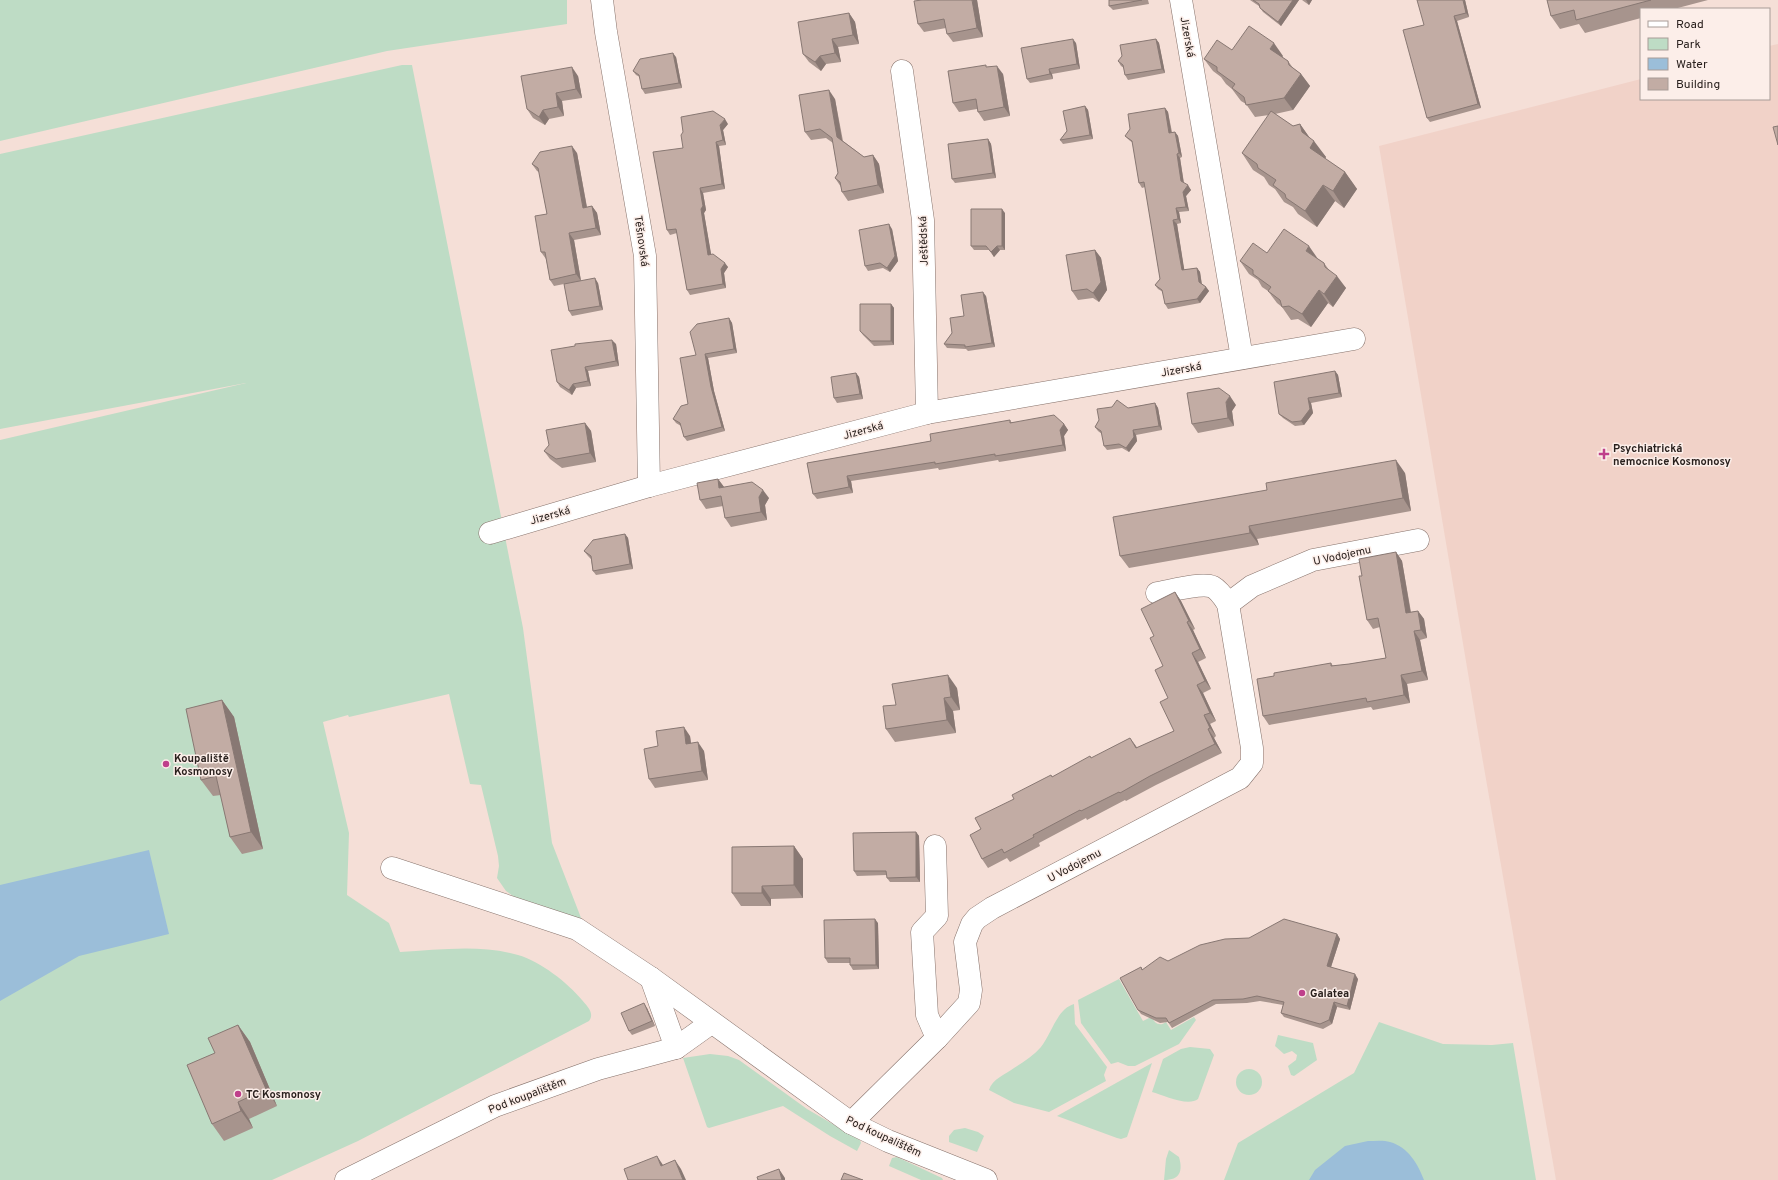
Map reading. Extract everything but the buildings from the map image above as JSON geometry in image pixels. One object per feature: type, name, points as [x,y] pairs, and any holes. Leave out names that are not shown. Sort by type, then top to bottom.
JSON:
[{"type":"street","name":"Těšnovská","points":[[602,0],[606,32],[646,256],[649,486]]},
{"type":"street","name":"Jizerská","points":[[1181,0],[1242,358]]},
{"type":"street","name":"Ještědská","points":[[902,71],[923,220],[927,413]]},
{"type":"street","name":"Jizerská","points":[[490,533],[649,486],[927,413],[1354,339]]},
{"type":"street","name":"U Vodojemu","points":[[851,1124],[937,1038],[969,1002],[970,990],[964,942],[967,932],[977,918],[1006,901],[1240,778],[1252,763],[1252,748],[1228,604],[1252,586],[1313,560],[1418,540]]},
{"type":"street","points":[[1157,593],[1203,586],[1213,587],[1222,594],[1228,604]]},
{"type":"street","points":[[934,846],[937,916],[922,932],[927,1015],[937,1038]]},
{"type":"street","name":"Pod koupalištěm","points":[[392,868],[577,929],[651,978],[851,1124],[888,1141],[986,1180]]},
{"type":"street","points":[[651,978],[676,1048]]},
{"type":"street","name":"Pod koupalištěm","points":[[346,1180],[495,1106],[598,1069],[676,1048],[711,1023]]},
{"type":"shaded area","name":"Psychiatrická nemocnice Kosmonosy","points":[[1778,44],[1778,1180],[1556,1180],[1483,762],[1379,146],[1640,79],[1640,100],[1770,100],[1770,46]]},
{"type":"green space","points":[[0,0],[567,0],[567,24],[387,51],[0,141]]},
{"type":"green space","points":[[402,65],[412,65],[523,628],[552,843],[583,923],[523,903],[506,891],[497,878],[499,866],[498,856],[481,785],[470,784],[449,694],[349,717],[348,715],[323,722],[349,833],[347,895],[389,923],[400,952],[444,949],[474,949],[518,955],[535,962],[553,973],[576,993],[588,1007],[591,1012],[591,1018],[589,1021],[358,1141],[272,1180],[0,1180],[0,440],[246,383],[0,429],[0,154]]},
{"type":"green space","points":[[1119,979],[1143,1021],[1151,1017],[1157,1024],[1166,1022],[1171,1030],[1194,1017],[1196,1020],[1179,1044],[1135,1066],[1128,1066],[1118,1062],[1111,1064],[1081,1023],[1078,1000]]},
{"type":"green space","points":[[1074,1004],[1075,1024],[1107,1067],[1104,1075],[1106,1081],[1049,1112],[1014,1103],[989,1090],[996,1080],[1032,1056],[1041,1047],[1059,1016],[1068,1007]]},
{"type":"green space","points":[[1379,1022],[1443,1044],[1492,1045],[1513,1043],[1536,1180],[1224,1180],[1238,1143],[1354,1073]]},
{"type":"green space","points":[[1278,1035],[1313,1043],[1317,1060],[1294,1076],[1291,1075],[1288,1066],[1296,1060],[1297,1055],[1292,1051],[1284,1054],[1275,1046]]},
{"type":"green space","points":[[1190,1047],[1210,1049],[1214,1055],[1198,1099],[1188,1102],[1169,1098],[1152,1092],[1163,1059],[1181,1049]]},
{"type":"green space","points":[[710,1054],[728,1056],[739,1060],[807,1109],[860,1140],[861,1143],[857,1151],[830,1136],[783,1106],[709,1128],[707,1127],[683,1058]]},
{"type":"green space","points":[[1152,1063],[1127,1137],[1121,1139],[1117,1138],[1057,1116]]},
{"type":"green space","points":[[1249,1069],[1258,1073],[1262,1082],[1258,1091],[1249,1095],[1240,1091],[1236,1082],[1240,1073]]},
{"type":"green space","points":[[965,1128],[978,1132],[984,1136],[977,1152],[949,1142],[949,1136],[954,1130]]},
{"type":"green space","points":[[1169,1150],[1179,1157],[1181,1166],[1177,1176],[1169,1180],[1164,1180],[1166,1159]]},
{"type":"green space","points":[[897,1157],[942,1178],[943,1180],[921,1180],[889,1166],[892,1158]]},
{"type":"water","points":[[149,850],[169,934],[79,956],[0,1001],[0,885]]},
{"type":"water","points":[[1368,1141],[1388,1141],[1402,1148],[1412,1157],[1424,1180],[1309,1180],[1315,1170],[1345,1146]]},
{"type":"place","name":"Psychiatrická nemocnice Kosmonosy","points":[[1604,454]]},
{"type":"place","name":"Koupaliště Kosmonosy","points":[[166,764]]},
{"type":"place","name":"Galatea","points":[[1302,993]]},
{"type":"place","name":"TC Kosmonosy","points":[[238,1094]]}]
